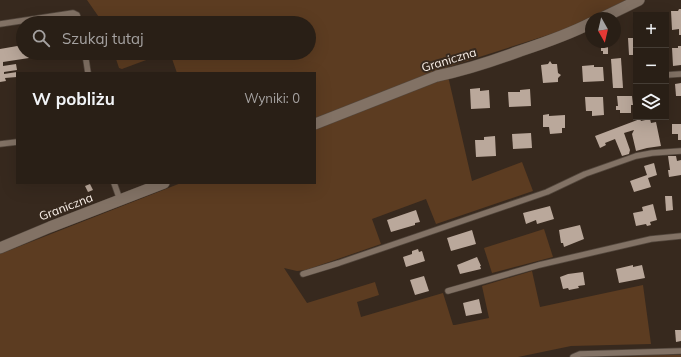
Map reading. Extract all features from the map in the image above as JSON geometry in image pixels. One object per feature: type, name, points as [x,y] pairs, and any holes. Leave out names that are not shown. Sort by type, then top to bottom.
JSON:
[{"type":"street","points":[[614,12],[639,0]]},
{"type":"street","name":"Graniczna","points":[[316,124],[437,76],[457,72],[496,60],[569,34],[585,27]]},
{"type":"street","name":"Graniczna","points":[[0,248],[161,184]]},
{"type":"lane","points":[[53,16],[73,13],[77,16]]},
{"type":"lane","points":[[0,24],[16,22]]},
{"type":"lane","points":[[86,60],[88,72]]},
{"type":"lane","points":[[669,75],[681,74]]},
{"type":"lane","points":[[0,144],[16,142]]},
{"type":"lane","points":[[303,274],[547,192],[585,174],[636,156],[652,152],[681,151]]},
{"type":"lane","points":[[114,184],[120,200]]},
{"type":"lane","points":[[448,291],[539,265],[651,239],[681,236]]},
{"type":"lane","points":[[573,357],[580,354],[681,351]]},
{"type":"shaded area","points":[[87,0],[628,0],[603,12],[585,12],[585,20],[567,29],[448,67],[316,119],[316,72],[177,72],[172,60],[316,60],[316,16],[98,16]]},
{"type":"shaded area","points":[[116,60],[146,60],[122,69],[119,68]]},
{"type":"shaded area","points":[[448,76],[472,181],[522,162],[533,191],[436,224],[426,199],[372,219],[381,244],[306,270],[297,271],[284,268],[307,303],[375,282],[379,295],[357,302],[361,317],[443,293],[453,325],[455,325],[489,318],[482,286],[532,271],[540,307],[643,285],[651,344],[571,346],[518,357],[0,357],[0,254],[178,184],[316,184],[316,129]]},
{"type":"shaded area","points":[[544,229],[553,257],[492,273],[484,248]]},
{"type":"shaded area","points":[[681,355],[681,357],[604,356]]},
{"type":"building","points":[[681,9],[681,35],[679,35],[679,29],[672,30],[671,11],[678,11]]},
{"type":"building","points":[[628,38],[633,38],[633,55],[629,55]]},
{"type":"building","points":[[16,46],[16,60],[3,62],[3,66],[16,64],[17,70],[4,72],[4,74],[16,72],[16,77],[5,78],[6,81],[0,82],[0,49]]},
{"type":"building","points":[[678,46],[681,46],[681,65],[673,66],[672,48],[678,48]]},
{"type":"building","points":[[601,48],[608,48],[608,54],[603,54],[603,51],[601,51]]},
{"type":"building","points":[[621,58],[623,88],[613,88],[611,59]]},
{"type":"building","points":[[550,61],[552,64],[557,64],[558,73],[561,75],[558,78],[558,82],[543,83],[541,65],[548,64]]},
{"type":"building","points":[[594,65],[594,67],[603,67],[604,81],[583,82],[582,66]]},
{"type":"building","points":[[681,83],[681,96],[676,96],[675,84]]},
{"type":"building","points":[[480,88],[480,91],[489,90],[490,108],[471,109],[470,89]]},
{"type":"building","points":[[530,89],[531,106],[509,107],[508,92],[520,92],[520,90]]},
{"type":"building","points":[[617,96],[632,96],[633,105],[631,105],[631,113],[620,113],[620,110],[616,110],[616,106],[618,106]]},
{"type":"building","points":[[585,97],[603,97],[604,115],[592,116],[592,111],[586,111]]},
{"type":"building","points":[[549,114],[549,116],[565,115],[565,128],[562,128],[562,133],[550,134],[549,127],[543,127],[543,115]]},
{"type":"building","points":[[637,120],[650,120],[651,123],[656,122],[661,146],[636,151],[632,134],[634,130],[624,133],[630,150],[629,154],[622,156],[615,139],[605,143],[606,145],[600,148],[595,136]]},
{"type":"building","points":[[672,124],[681,124],[681,140],[678,140],[678,134],[672,134]]},
{"type":"building","points":[[531,133],[532,148],[513,149],[512,134]]},
{"type":"building","points":[[495,136],[496,156],[476,157],[475,140],[484,140],[484,137]]},
{"type":"building","points":[[668,156],[676,156],[677,161],[681,160],[681,175],[669,177],[668,170],[670,170]]},
{"type":"building","points":[[654,163],[657,175],[648,178],[651,187],[634,192],[630,181],[647,175],[644,166]]},
{"type":"building","points":[[90,184],[93,190],[88,192],[85,186]]},
{"type":"building","points":[[665,196],[672,196],[673,210],[666,211]]},
{"type":"building","points":[[653,204],[657,220],[650,222],[651,225],[647,226],[646,224],[636,226],[633,213],[643,211],[642,207]]},
{"type":"building","points":[[550,206],[554,219],[537,224],[536,220],[526,224],[523,213]]},
{"type":"building","points":[[416,210],[420,222],[415,223],[415,225],[391,232],[387,220]]},
{"type":"building","points":[[580,225],[584,239],[564,247],[563,243],[561,243],[559,230]]},
{"type":"building","points":[[472,230],[476,244],[451,251],[447,238]]},
{"type":"building","points":[[418,249],[419,252],[422,251],[425,261],[406,267],[403,257],[412,254],[412,251]]},
{"type":"building","points":[[477,257],[481,269],[460,274],[457,265]]},
{"type":"building","points":[[633,265],[633,267],[642,265],[645,278],[619,283],[616,269]]},
{"type":"building","points":[[583,272],[585,285],[569,290],[568,288],[563,289],[560,277],[568,274]]},
{"type":"building","points":[[424,276],[429,291],[415,295],[410,280]]},
{"type":"building","points":[[479,299],[482,313],[466,316],[463,303]]},
{"type":"building","points":[[675,330],[681,330],[681,341],[676,342]]}]
